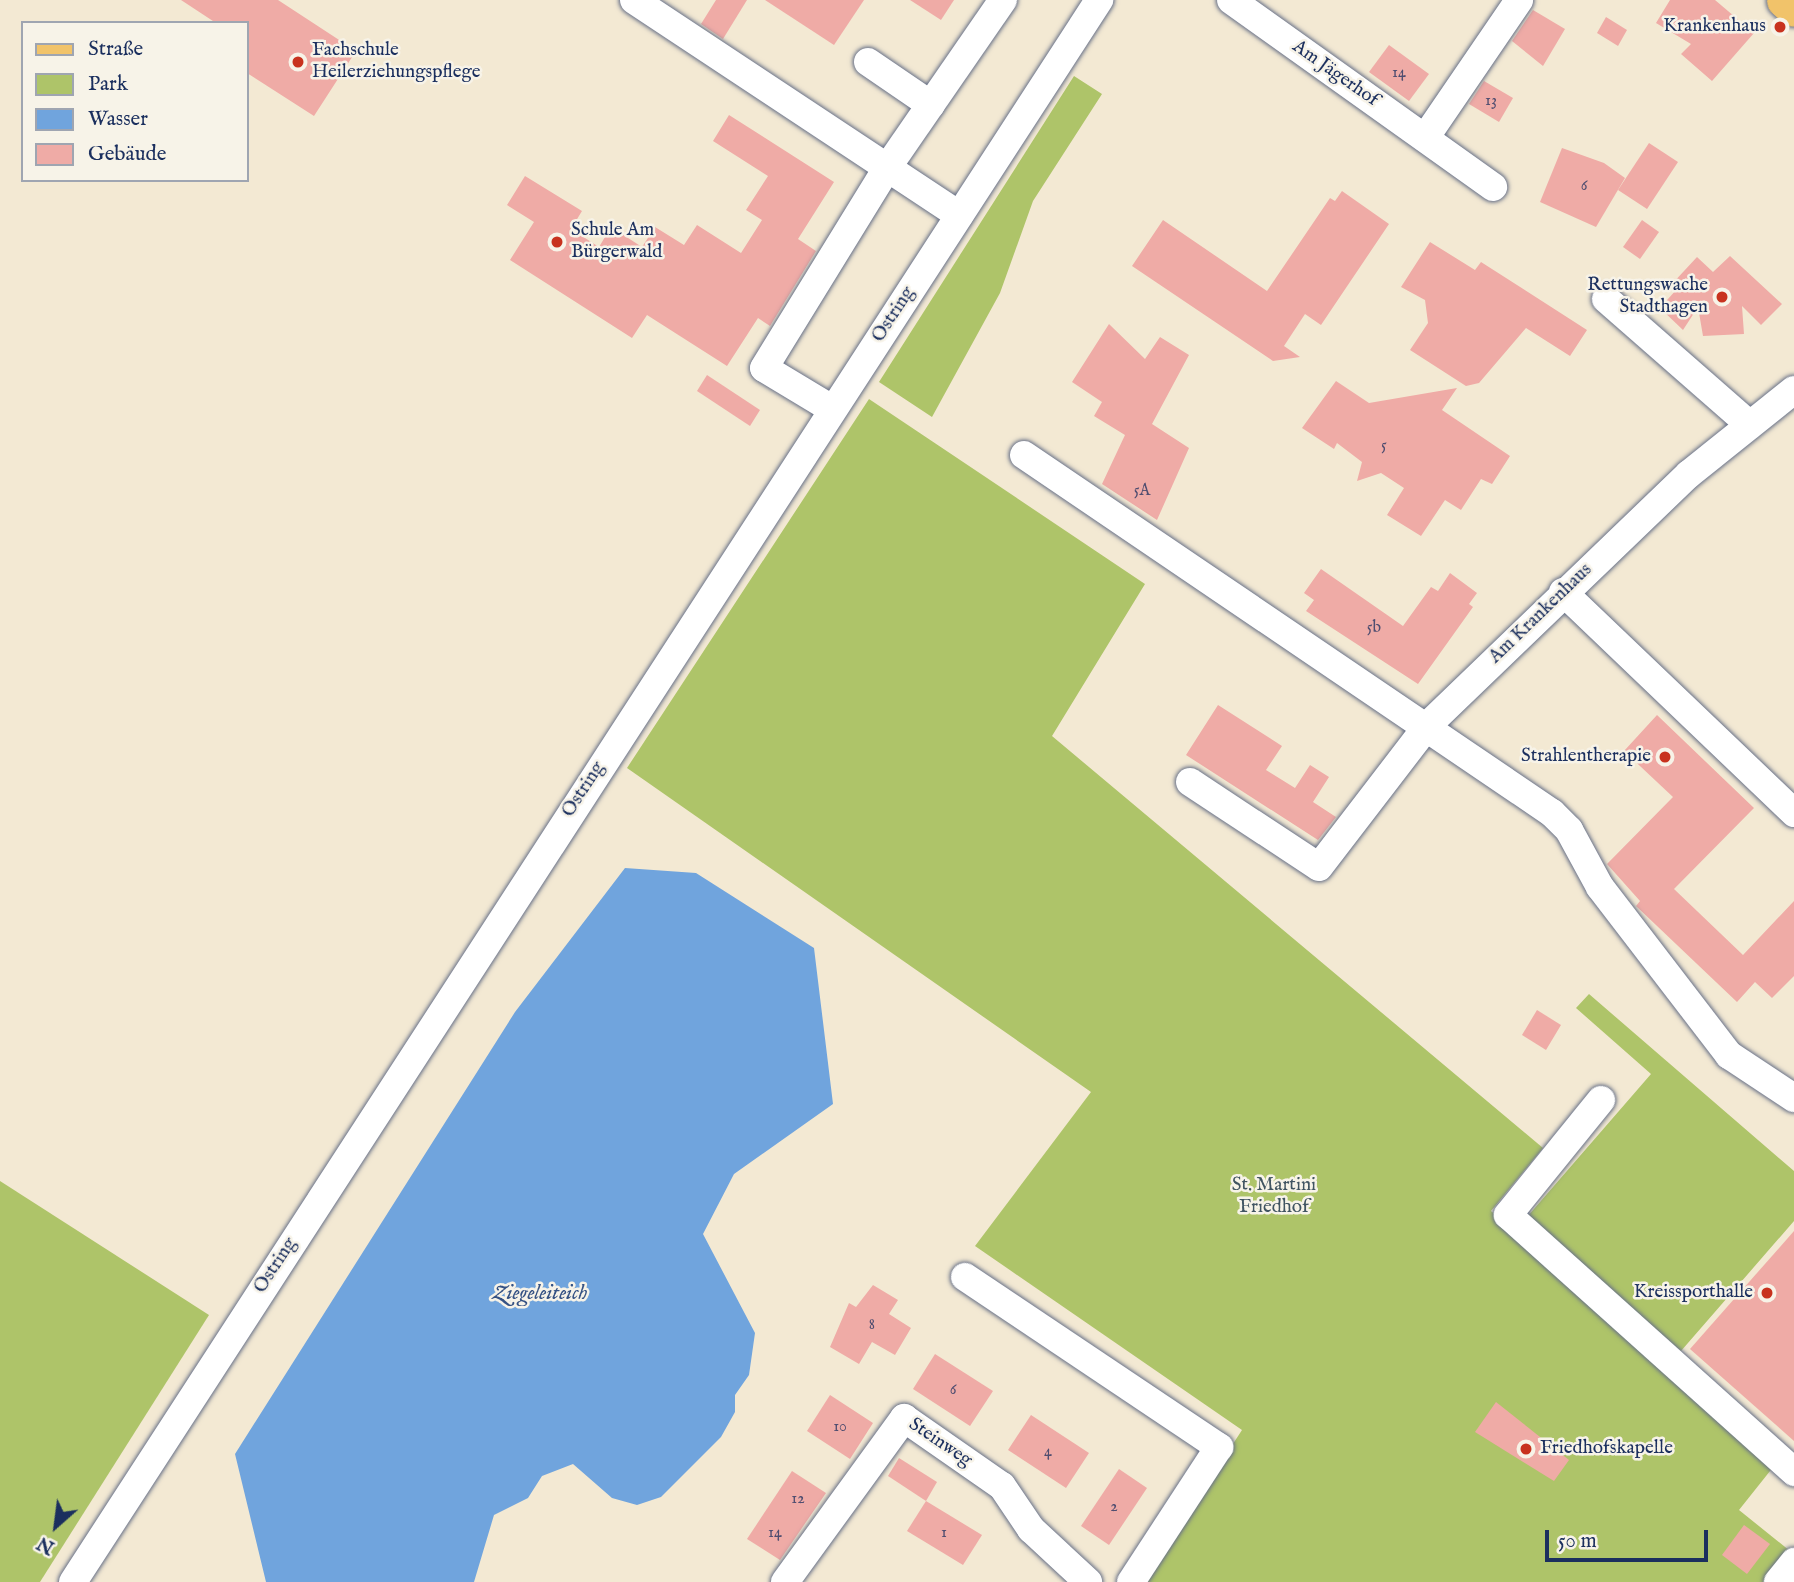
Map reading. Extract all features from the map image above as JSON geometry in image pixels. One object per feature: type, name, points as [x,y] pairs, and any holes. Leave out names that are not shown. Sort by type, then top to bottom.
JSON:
[{"type":"main road","points":[[1784,0],[1794,9]]},
{"type":"street","points":[[635,0],[959,215]]},
{"type":"street","points":[[832,409],[764,368],[887,168],[1003,0]]},
{"type":"street","name":"Ostring","points":[[73,1582],[1098,0]]},
{"type":"street","points":[[1425,138],[1519,0]]},
{"type":"street","name":"Am Jägerhof","points":[[1243,4],[1493,187]]},
{"type":"street","points":[[868,62],[931,104]]},
{"type":"street","points":[[1606,299],[1750,425]]},
{"type":"street","name":"Am Krankenhaus","points":[[1190,782],[1319,867],[1428,725],[1563,592],[1689,474],[1794,390]]},
{"type":"street","points":[[1024,455],[1428,725],[1552,813],[1569,830],[1600,887],[1729,1055],[1794,1098]]},
{"type":"street","points":[[1563,592],[1794,813]]},
{"type":"street","points":[[1601,1100],[1508,1215],[1794,1472]]},
{"type":"street","points":[[965,1278],[1219,1447],[1131,1582]]},
{"type":"street","name":"Steinweg","points":[[785,1582],[904,1418],[1002,1486],[1031,1529],[1088,1582]]},
{"type":"street","points":[[1778,1582],[1794,1562]]},
{"type":"green space","points":[[1074,76],[1102,94],[1033,201],[1000,293],[932,417],[879,382]]},
{"type":"green space","name":"St. Martini Friedhof","points":[[869,399],[1145,584],[1052,736],[1543,1148],[1491,1211],[1778,1461],[1739,1510],[1790,1551],[1764,1582],[1143,1582],[1242,1430],[975,1246],[1091,1092],[627,768]]},
{"type":"green space","points":[[1589,994],[1794,1171],[1794,1221],[1681,1351],[1527,1217],[1651,1074],[1576,1008]]},
{"type":"green space","points":[[0,1181],[209,1315],[40,1582],[0,1582]]},
{"type":"water","name":"Ziegeleiteich","points":[[625,868],[696,873],[814,948],[833,1104],[734,1174],[703,1234],[755,1333],[749,1375],[735,1395],[735,1412],[721,1437],[661,1497],[637,1505],[612,1498],[573,1464],[542,1476],[528,1498],[494,1515],[474,1582],[266,1582],[235,1454],[515,1012]]},
{"type":"building","name":"Fachschule Heilerziehungspflege","points":[[181,0],[278,0],[356,51],[314,116],[248,74],[248,21],[213,21]]},
{"type":"building","points":[[716,0],[747,0],[723,39],[701,24]]},
{"type":"building","points":[[765,0],[864,0],[834,45]]},
{"type":"building","points":[[910,0],[954,0],[941,20]]},
{"type":"building","points":[[1670,0],[1715,0],[1754,33],[1712,81],[1681,54],[1691,44],[1656,23]]},
{"type":"building","points":[[1533,10],[1565,29],[1543,66],[1512,41]]},
{"type":"building","points":[[1606,17],[1627,30],[1618,46],[1597,33]]},
{"type":"building","points":[[1389,45],[1429,74],[1409,101],[1369,72]]},
{"type":"building","points":[[1484,81],[1513,98],[1499,122],[1469,104]]},
{"type":"building","name":"Schule Am Bürgerwald","points":[[729,115],[834,182],[798,239],[816,251],[770,326],[758,318],[727,366],[647,315],[632,338],[510,260],[534,222],[507,205],[525,176],[582,211],[571,229],[599,247],[611,227],[642,247],[655,227],[684,245],[697,225],[741,253],[762,220],[746,210],[768,176],[713,141]]},
{"type":"building","points":[[1649,143],[1678,162],[1647,209],[1618,190]]},
{"type":"building","points":[[1562,148],[1604,163],[1625,178],[1596,227],[1540,202]]},
{"type":"building","points":[[1342,191],[1389,224],[1321,325],[1305,314],[1284,346],[1300,357],[1273,361],[1132,266],[1163,220],[1267,291],[1330,198],[1335,201]]},
{"type":"building","points":[[1642,220],[1659,232],[1640,259],[1623,247]]},
{"type":"building","points":[[1430,242],[1475,270],[1481,262],[1587,330],[1570,356],[1526,328],[1479,383],[1466,386],[1410,350],[1428,323],[1425,300],[1401,287]]},
{"type":"building","name":"Rettungswache Stadthagen","points":[[1730,256],[1782,304],[1761,325],[1742,306],[1744,334],[1703,336],[1698,307],[1683,330],[1660,308],[1676,290],[1671,285],[1697,257],[1713,272]]},
{"type":"building","points":[[1109,324],[1145,359],[1160,337],[1189,355],[1152,424],[1189,448],[1157,520],[1102,484],[1125,435],[1094,416],[1102,402],[1072,382]]},
{"type":"building","points":[[707,375],[760,410],[750,426],[697,391]]},
{"type":"building","points":[[1336,381],[1369,403],[1457,388],[1442,410],[1510,456],[1492,484],[1481,479],[1461,510],[1445,500],[1421,536],[1387,515],[1404,488],[1381,473],[1357,481],[1362,462],[1337,443],[1334,449],[1302,428]]},
{"type":"building","points":[[1321,569],[1403,626],[1431,587],[1438,591],[1450,573],[1477,593],[1469,604],[1473,607],[1418,684],[1306,611],[1314,600],[1304,593]]},
{"type":"building","points":[[1218,705],[1282,746],[1266,770],[1295,788],[1310,765],[1329,777],[1313,802],[1336,817],[1318,840],[1186,755]]},
{"type":"building","points":[[1657,715],[1754,808],[1674,889],[1743,955],[1794,901],[1794,976],[1772,998],[1755,982],[1737,1002],[1636,906],[1640,901],[1607,864],[1673,797],[1624,751]]},
{"type":"building","points":[[1537,1010],[1561,1025],[1546,1050],[1522,1035]]},
{"type":"building","name":"Kreissporthalle","points":[[1794,1231],[1794,1441],[1690,1349]]},
{"type":"building","points":[[873,1285],[898,1300],[889,1314],[911,1328],[895,1355],[872,1342],[859,1364],[830,1347],[849,1303],[856,1307]]},
{"type":"building","points":[[935,1354],[993,1391],[970,1426],[913,1389]]},
{"type":"building","points":[[830,1395],[873,1423],[850,1459],[807,1431]]},
{"type":"building","name":"Friedhofskapelle","points":[[1496,1402],[1569,1460],[1554,1481],[1475,1432]]},
{"type":"building","points":[[1031,1415],[1089,1453],[1066,1488],[1008,1450]]},
{"type":"building","points":[[899,1458],[937,1482],[926,1501],[888,1476]]},
{"type":"building","points":[[1119,1469],[1147,1488],[1109,1545],[1081,1526]]},
{"type":"building","points":[[792,1471],[826,1493],[780,1560],[747,1539]]},
{"type":"building","points":[[926,1501],[982,1535],[963,1565],[907,1531]]},
{"type":"building","points":[[1744,1525],[1770,1544],[1747,1574],[1722,1555]]},
{"type":"place","name":"Krankenhaus","points":[[1780,27]]},
{"type":"place","name":"Fachschule Heilerziehungspflege","points":[[298,62]]},
{"type":"place","name":"Schule Am Bürgerwald","points":[[557,242]]},
{"type":"place","name":"Rettungswache Stadthagen","points":[[1722,297]]},
{"type":"place","name":"Strahlentherapie","points":[[1665,757]]},
{"type":"place","name":"Kreissporthalle","points":[[1767,1293]]},
{"type":"place","name":"Friedhofskapelle","points":[[1526,1449]]}]
